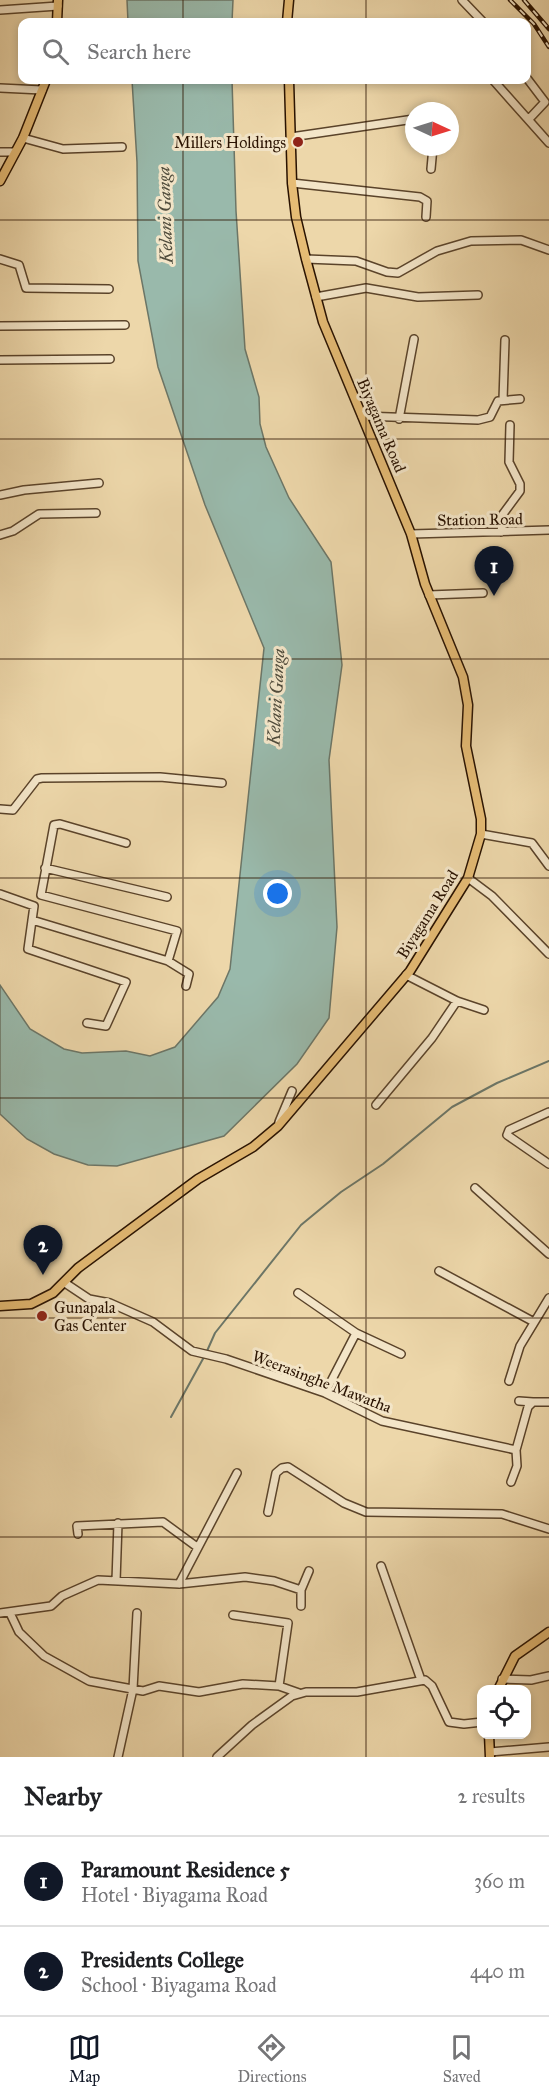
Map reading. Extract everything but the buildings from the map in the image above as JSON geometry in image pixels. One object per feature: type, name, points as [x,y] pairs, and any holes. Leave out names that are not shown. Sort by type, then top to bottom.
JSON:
[{"type":"main road","points":[[288,18],[290,0]]},
{"type":"main road","points":[[57,18],[58,3]]},
{"type":"main road","points":[[0,181],[23,138],[44,84]]},
{"type":"main road","name":"Biyagama Road","points":[[0,1306],[31,1304],[53,1293],[78,1268],[198,1179],[253,1147],[278,1126],[406,975],[468,878],[481,834],[481,819],[466,746],[468,705],[463,677],[429,595],[411,534],[323,322],[306,259],[292,183],[288,84]]},
{"type":"main road","points":[[500,1685],[515,1656],[549,1632]]},
{"type":"main road","points":[[489,1739],[490,1754]]},
{"type":"street","points":[[462,0],[479,18]]},
{"type":"street","points":[[0,10],[58,3]]},
{"type":"street","points":[[497,84],[549,143]]},
{"type":"street","points":[[529,119],[545,102],[531,84]]},
{"type":"street","points":[[0,88],[42,90]]},
{"type":"street","points":[[291,137],[405,120]]},
{"type":"street","points":[[23,138],[63,149],[122,147]]},
{"type":"street","points":[[0,153],[15,153]]},
{"type":"street","points":[[431,170],[432,156]]},
{"type":"street","points":[[292,183],[420,196],[427,201],[426,217]]},
{"type":"street","points":[[306,259],[356,261],[387,272],[398,273],[437,251],[471,241],[521,240],[549,249]]},
{"type":"street","points":[[0,259],[19,265],[26,288],[109,289]]},
{"type":"street","points":[[316,297],[366,288],[418,297],[478,295]]},
{"type":"street","points":[[0,326],[125,325]]},
{"type":"street","points":[[399,419],[414,339]]},
{"type":"street","points":[[504,400],[505,340]]},
{"type":"street","points":[[0,360],[110,358]]},
{"type":"street","points":[[362,416],[399,419],[487,419],[493,414],[498,401],[520,399]]},
{"type":"street","points":[[501,532],[503,514],[520,491],[520,484],[508,462],[510,425]]},
{"type":"street","points":[[0,495],[24,489],[99,483]]},
{"type":"street","points":[[0,535],[13,531],[39,514],[96,513]]},
{"type":"street","name":"Station Road","points":[[411,534],[549,531]]},
{"type":"street","points":[[429,595],[483,593]]},
{"type":"street","points":[[0,809],[13,810],[38,779],[42,778],[160,777],[222,783]]},
{"type":"street","points":[[126,843],[60,824],[54,825],[41,895],[177,931],[168,961]]},
{"type":"street","points":[[481,834],[532,843],[549,866]]},
{"type":"street","points":[[45,867],[167,897]]},
{"type":"street","points":[[468,878],[500,903],[549,954]]},
{"type":"street","points":[[0,894],[34,906],[28,950],[126,982],[106,1026],[87,1023]]},
{"type":"street","points":[[32,920],[168,961],[184,968],[189,974],[186,986]]},
{"type":"street","points":[[406,975],[457,1001],[484,1010]]},
{"type":"street","points":[[376,1105],[432,1038],[457,1001]]},
{"type":"street","points":[[278,1126],[292,1091]]},
{"type":"street","points":[[549,1112],[509,1130],[507,1136],[549,1164]]},
{"type":"street","points":[[475,1188],[549,1254]]},
{"type":"street","points":[[439,1271],[534,1322]]},
{"type":"street","name":"Weerasinghe Mawatha","points":[[64,1283],[89,1299],[110,1303],[153,1322],[192,1351],[226,1359],[325,1393],[382,1421],[516,1450]]},
{"type":"street","points":[[298,1293],[356,1332],[401,1353]]},
{"type":"street","points":[[508,1381],[520,1346],[549,1298]]},
{"type":"street","points":[[325,1393],[356,1332]]},
{"type":"street","points":[[511,1345],[520,1346]]},
{"type":"street","points":[[519,1401],[549,1402]]},
{"type":"street","points":[[511,1482],[518,1466],[516,1450],[528,1407],[533,1402]]},
{"type":"street","points":[[268,1512],[276,1473],[288,1467],[344,1503],[366,1512],[502,1514],[549,1529]]},
{"type":"street","points":[[179,1584],[237,1473]]},
{"type":"street","points":[[78,1534],[77,1526],[164,1522],[197,1546]]},
{"type":"street","points":[[116,1581],[118,1523]]},
{"type":"street","points":[[381,1566],[421,1680]]},
{"type":"street","points":[[301,1606],[301,1590],[309,1571]]},
{"type":"street","points":[[0,1613],[51,1606],[62,1596],[90,1583],[116,1581],[179,1584],[245,1577],[274,1581],[301,1590]]},
{"type":"street","points":[[10,1613],[19,1632],[44,1656],[89,1682],[143,1691],[159,1686],[199,1692],[243,1684],[279,1686],[298,1693],[357,1692],[421,1680],[428,1681],[432,1686],[449,1722],[477,1723]]},
{"type":"street","points":[[118,1757],[133,1689],[136,1613]]},
{"type":"street","points":[[233,1615],[288,1623],[279,1686]]},
{"type":"street","points":[[502,1679],[531,1680],[549,1676]]},
{"type":"street","points":[[217,1757],[252,1725],[298,1693]]},
{"type":"street","points":[[490,1754],[549,1747]]},
{"type":"water","points":[[127,0],[233,0],[232,18],[128,18]]},
{"type":"water","name":"Kelani Ganga","points":[[132,84],[232,84],[236,211],[245,349],[259,397],[260,424],[266,447],[289,498],[331,562],[342,665],[329,760],[337,927],[329,1018],[297,1064],[224,1136],[117,1166],[88,1165],[54,1154],[27,1139],[0,1114],[0,985],[30,1029],[64,1049],[82,1053],[126,1051],[150,1056],[175,1047],[218,997],[230,969],[264,648],[205,505],[158,367],[138,261],[137,162]]},
{"type":"waterway","points":[[207,1351],[215,1333],[301,1225],[341,1192],[383,1164],[452,1107],[497,1083],[549,1061]]},
{"type":"waterway","points":[[171,1417],[204,1357]]},
{"type":"railway","points":[[510,0],[528,18]]},
{"type":"railway","points":[[524,0],[549,29]]},
{"type":"railway","points":[[531,21],[549,47]]},
{"type":"place","name":"Millers Holdings","points":[[298,142]]},
{"type":"place","name":"Paramount Residence 5","points":[[494,596]]},
{"type":"place","name":"Presidents College","points":[[43,1275]]},
{"type":"place","name":"Gunapala Gas Center","points":[[42,1316]]}]
